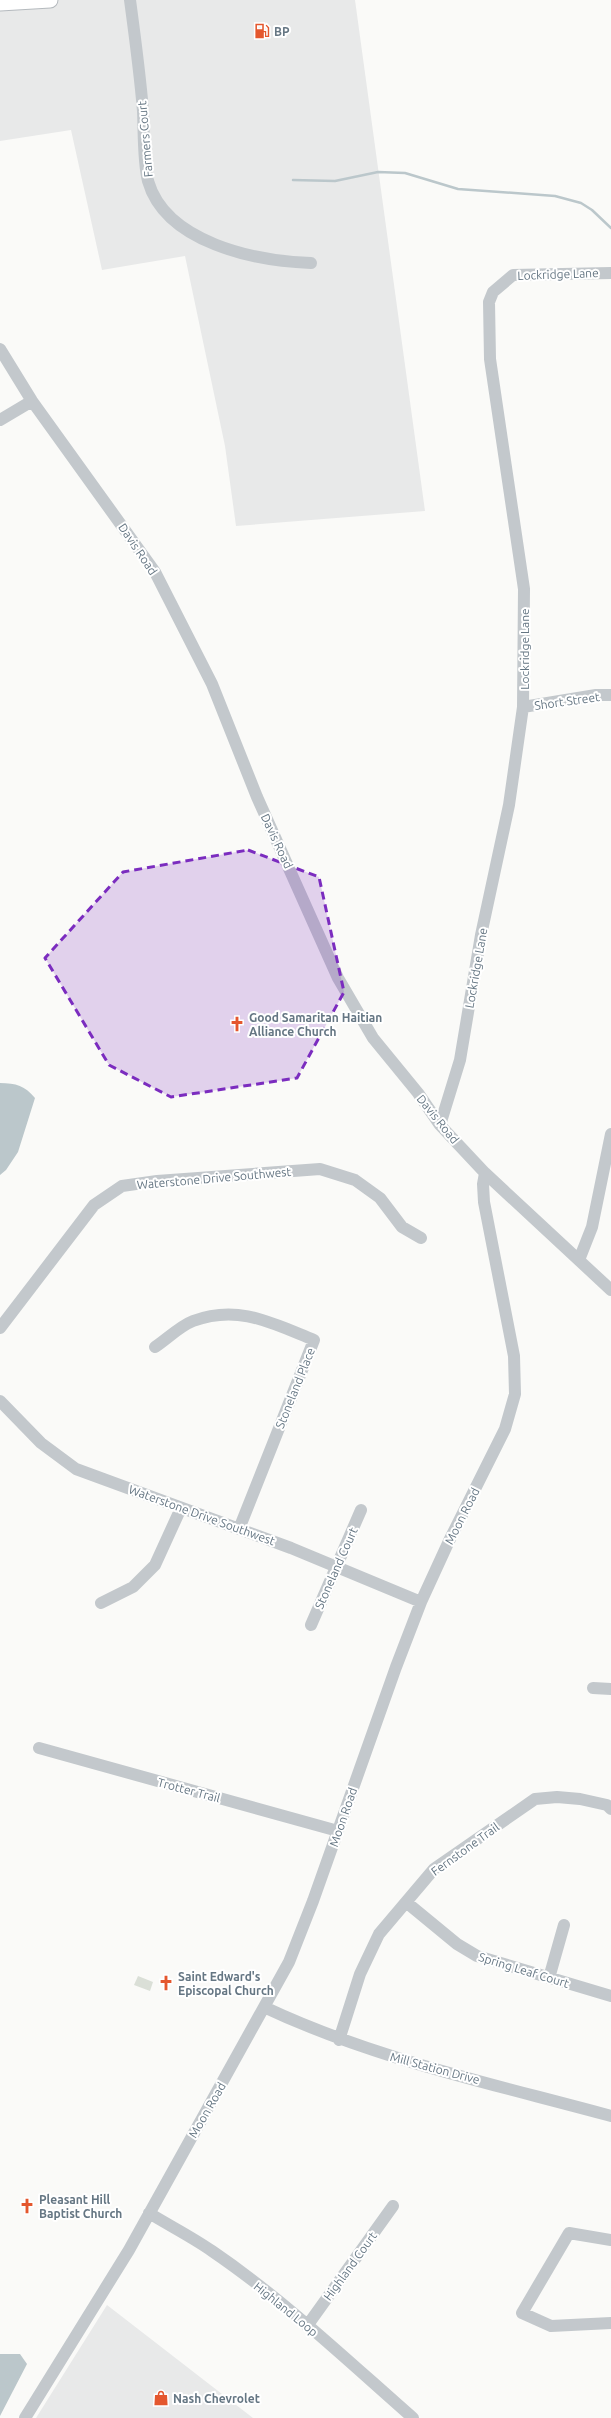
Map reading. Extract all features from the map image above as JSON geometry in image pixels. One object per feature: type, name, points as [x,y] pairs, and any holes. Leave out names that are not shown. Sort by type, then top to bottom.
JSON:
[{"type":"main road","points":[[0,3],[50,0]]},
{"type":"street","name":"Farmers Court","points":[[130,0],[140,75],[148,180],[155,196],[176,222],[232,252],[264,259],[311,263]]},
{"type":"street","name":"Lockridge Lane","points":[[440,1124],[460,1060],[481,935],[509,804],[523,707],[524,589],[490,359],[489,302],[493,292],[513,275],[611,273]]},
{"type":"street","name":"Davis Road","points":[[0,349],[32,401],[155,572],[212,684],[257,797],[338,978],[373,1038],[418,1093],[440,1124],[486,1173],[611,1290]]},
{"type":"street","points":[[0,420],[32,401]]},
{"type":"street","name":"Short Street","points":[[523,707],[611,695]]},
{"type":"street","points":[[579,1260],[592,1227],[611,1134]]},
{"type":"street","name":"Waterstone Drive Southwest","points":[[0,1328],[94,1205],[122,1186],[157,1181],[320,1169],[354,1180],[380,1198],[402,1228],[421,1238]]},
{"type":"street","name":"Moon Road","points":[[25,2418],[149,2213],[289,1962],[421,1602],[504,1429],[515,1394],[514,1356],[484,1202],[483,1184],[486,1173]]},
{"type":"street","name":"Stoneland Place","points":[[155,1347],[192,1321],[223,1313],[254,1316],[314,1340],[239,1529]]},
{"type":"street","name":"Waterstone Drive Southwest","points":[[0,1401],[41,1443],[76,1469],[239,1529],[337,1567],[421,1602]]},
{"type":"street","points":[[101,1603],[133,1587],[155,1565],[181,1508]]},
{"type":"street","name":"Stoneland Court","points":[[311,1625],[361,1510]]},
{"type":"street","points":[[593,1688],[611,1689]]},
{"type":"street","name":"Trotter Trail","points":[[39,1748],[338,1831]]},
{"type":"street","name":"Fernstone Trail","points":[[339,2040],[360,1974],[379,1934],[434,1869],[535,1799],[557,1797],[580,1799],[607,1805],[611,1809]]},
{"type":"street","name":"Spring Leaf Court","points":[[406,1902],[457,1944],[477,1956],[611,1996]]},
{"type":"street","points":[[549,1978],[564,1925]]},
{"type":"street","name":"Mill Station Drive","points":[[264,2007],[339,2040],[611,2116]]},
{"type":"street","name":"Highland Court","points":[[307,2326],[393,2206]]},
{"type":"street","name":"Highland Loop","points":[[149,2213],[212,2251],[307,2326],[413,2418]]},
{"type":"street","points":[[611,2240],[569,2233],[522,2313],[551,2326],[611,2323]]},
{"type":"highlighted area","points":[[248,850],[319,877],[344,992],[297,1078],[171,1097],[109,1065],[45,958],[123,872]]},
{"type":"shaded area","points":[[0,0],[355,0],[425,511],[236,526],[225,446],[185,256],[102,270],[71,130],[0,141]]},
{"type":"shaded area","points":[[0,1083],[20,1086],[35,1098],[18,1152],[6,1170],[0,1175]]},
{"type":"shaded area","points":[[138,1976],[153,1982],[150,1991],[134,1985]]},
{"type":"shaded area","points":[[107,2305],[253,2418],[36,2418]]},
{"type":"shaded area","points":[[0,2354],[20,2354],[27,2364],[0,2416]]},
{"type":"waterway","points":[[293,180],[335,181],[378,172],[405,173],[458,189],[555,196],[581,203],[592,210],[611,228]]},
{"type":"place","name":"BP","points":[[262,31]]},
{"type":"place","name":"Good Samaritan Haitian Alliance Church","points":[[237,1024]]},
{"type":"place","name":"Saint Edward's Episcopal Church","points":[[166,1983]]},
{"type":"place","name":"Pleasant Hill Baptist Church","points":[[27,2206]]},
{"type":"place","name":"Nash Chevrolet","points":[[161,2398]]}]
